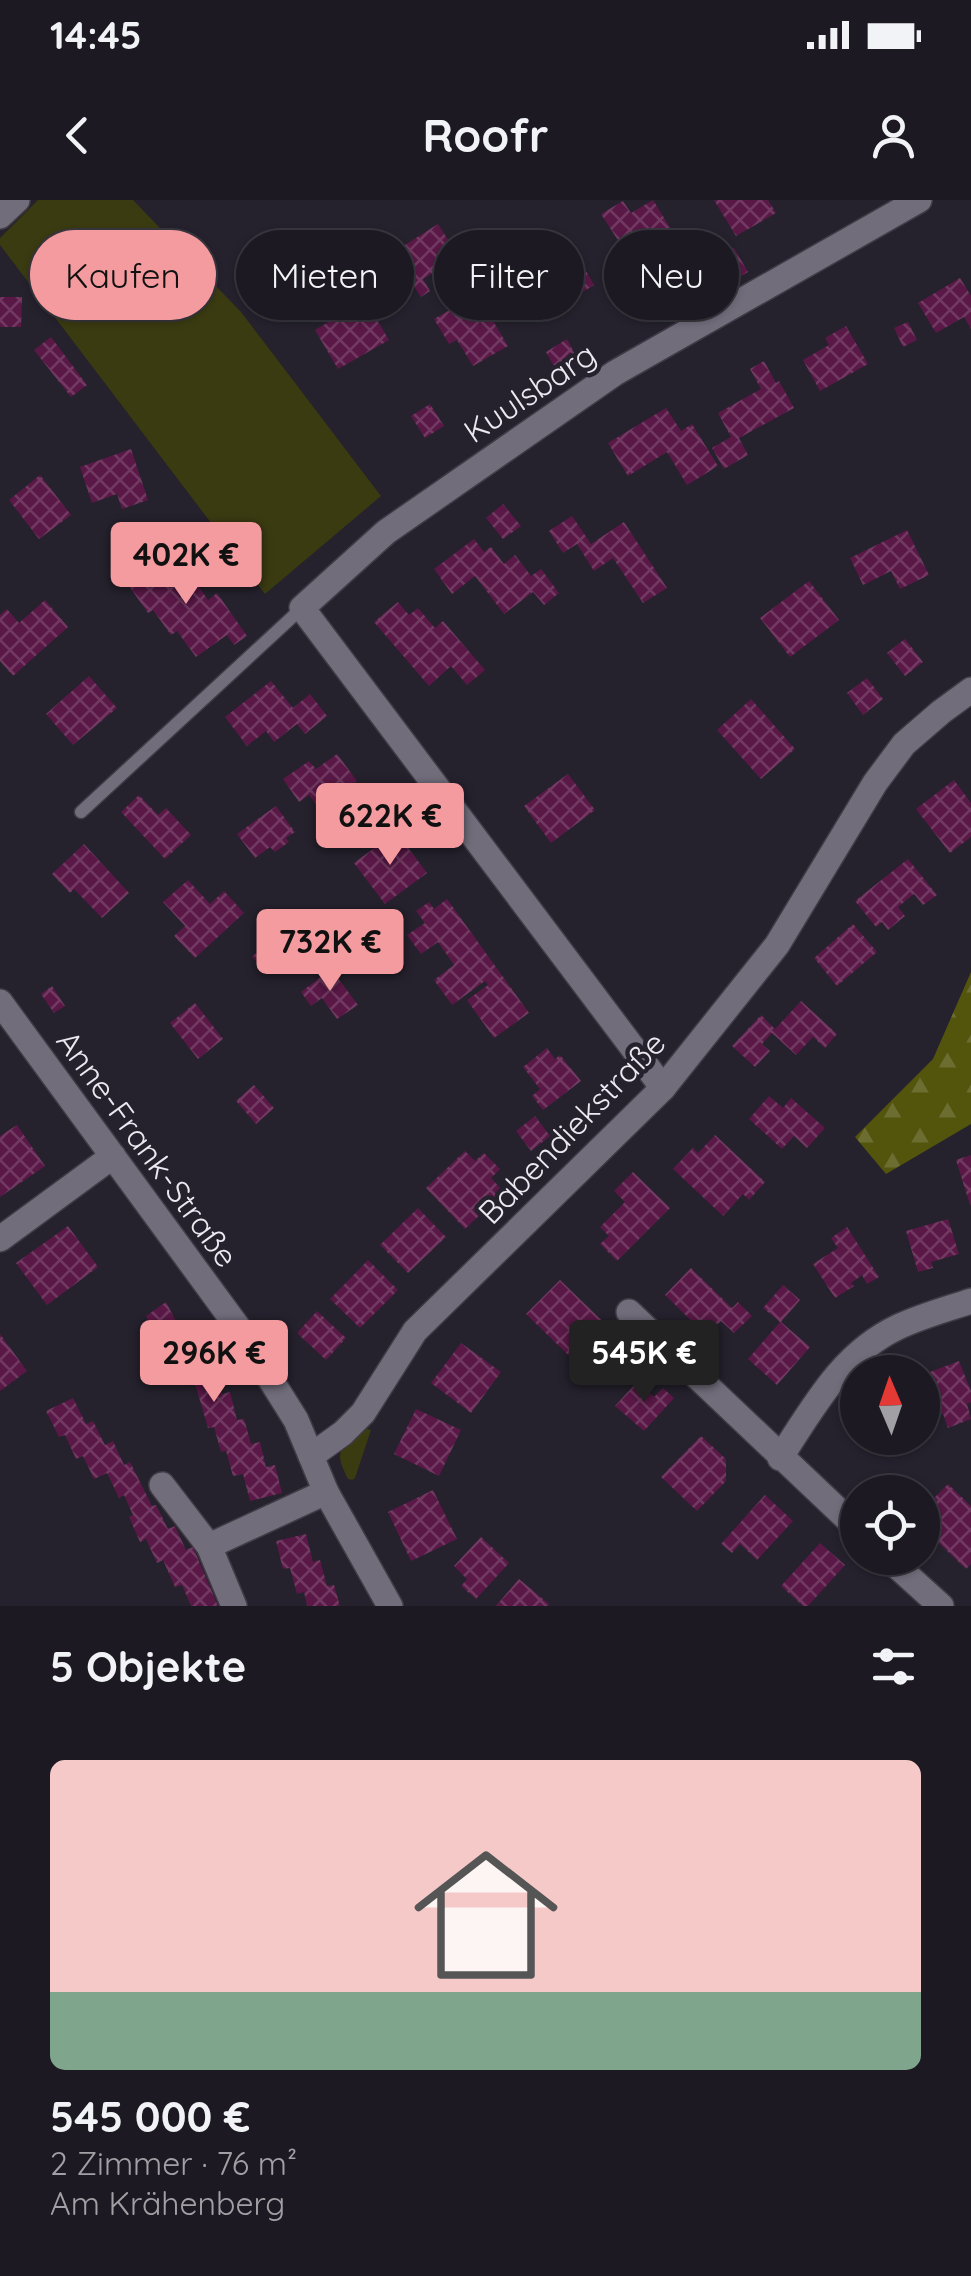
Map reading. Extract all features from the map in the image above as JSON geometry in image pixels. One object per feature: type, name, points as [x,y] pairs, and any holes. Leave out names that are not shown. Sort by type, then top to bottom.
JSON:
[{"type":"street","points":[[0,216],[17,200]]},
{"type":"street","name":"Kuulsbarg","points":[[302,608],[386,532],[615,373],[919,200]]},
{"type":"street","points":[[302,608],[663,1088]]},
{"type":"street","name":"Babendiekstraße","points":[[311,1456],[363,1413],[415,1331],[663,1088],[776,945],[874,783],[904,744],[971,690]]},
{"type":"street","name":"Anne-Frank-Straße","points":[[0,1002],[237,1326],[296,1420],[326,1492],[390,1606]]},
{"type":"street","points":[[0,1240],[113,1156]]},
{"type":"street","points":[[780,1458],[832,1378],[862,1349],[897,1327],[971,1300]]},
{"type":"street","points":[[629,1312],[840,1513]]},
{"type":"street","points":[[162,1484],[209,1546],[234,1606]]},
{"type":"street","points":[[209,1546],[326,1492]]},
{"type":"street","points":[[907,1575],[941,1606]]},
{"type":"lane","name":"Kuulsbarg","points":[[81,812],[302,608]]},
{"type":"shaded area","points":[[38,200],[133,200],[162,230],[30,230],[30,285],[0,245],[0,238]]},
{"type":"shaded area","points":[[216,286],[236,307],[236,320],[247,320],[381,496],[265,594],[57,320],[216,320]]},
{"type":"shaded area","points":[[363,1428],[371,1430],[355,1478],[348,1479],[340,1455]]},
{"type":"green space","points":[[971,972],[971,1124],[886,1174],[855,1137],[933,1059]]},
{"type":"building","points":[[653,200],[672,230],[611,230],[601,214],[623,201],[631,213]]},
{"type":"building","points":[[714,200],[768,200],[776,213],[739,234],[739,230],[732,230]]},
{"type":"building","points":[[438,224],[442,230],[434,230],[434,272],[423,279],[430,291],[421,297],[414,287],[414,239]]},
{"type":"building","points":[[739,257],[748,272],[739,278]]},
{"type":"building","points":[[584,267],[594,285],[584,291]]},
{"type":"building","points":[[960,278],[971,296],[971,329],[964,317],[936,333],[918,303]]},
{"type":"building","points":[[0,297],[22,297],[21,327],[0,327]]},
{"type":"building","points":[[332,320],[377,320],[389,340],[338,369],[315,330]]},
{"type":"building","points":[[435,320],[492,320],[508,346],[473,366],[457,340],[449,344]]},
{"type":"building","points":[[908,322],[917,340],[903,347],[894,328]]},
{"type":"building","points":[[846,326],[868,364],[820,391],[803,360],[829,345],[825,338]]},
{"type":"building","points":[[51,337],[87,385],[71,397],[34,350]]},
{"type":"building","points":[[567,339],[578,360],[557,372],[546,352]]},
{"type":"building","points":[[764,361],[794,408],[739,438],[748,455],[724,469],[712,448],[731,437],[718,413],[761,389],[750,369]]},
{"type":"building","points":[[430,404],[444,426],[425,438],[411,416]]},
{"type":"building","points":[[666,408],[681,431],[692,424],[718,466],[687,485],[667,452],[628,476],[608,443]]},
{"type":"building","points":[[131,449],[148,500],[122,509],[117,494],[92,503],[80,467]]},
{"type":"building","points":[[40,475],[71,515],[39,539],[9,500]]},
{"type":"building","points":[[503,504],[521,526],[503,539],[486,518]]},
{"type":"building","points":[[572,516],[591,544],[624,522],[667,588],[643,603],[613,558],[594,571],[577,544],[563,553],[549,531]]},
{"type":"building","points":[[907,530],[929,575],[900,589],[891,571],[863,585],[850,558]]},
{"type":"building","points":[[474,539],[484,552],[491,547],[504,564],[515,555],[531,576],[541,569],[559,593],[544,605],[533,592],[504,614],[475,576],[452,594],[434,569]]},
{"type":"building","points":[[176,553],[208,600],[217,593],[247,636],[234,645],[227,635],[196,657],[177,631],[171,635],[153,610],[148,613],[129,586]]},
{"type":"building","points":[[809,581],[839,620],[790,657],[760,618]]},
{"type":"building","points":[[45,600],[68,627],[13,676],[0,661],[0,615],[7,609],[19,623]]},
{"type":"building","points":[[398,602],[409,615],[418,608],[435,628],[443,621],[485,670],[467,685],[451,666],[429,686],[374,622]]},
{"type":"building","points":[[905,639],[923,662],[905,676],[887,653]]},
{"type":"building","points":[[89,676],[117,708],[73,745],[46,714]]},
{"type":"building","points":[[867,678],[883,699],[863,715],[847,693]]},
{"type":"building","points":[[271,681],[293,708],[310,694],[327,716],[305,734],[297,724],[274,742],[266,731],[247,746],[225,717]]},
{"type":"building","points":[[751,699],[795,749],[761,779],[717,730]]},
{"type":"building","points":[[337,754],[357,781],[319,808],[309,795],[299,802],[283,779],[309,761],[316,769]]},
{"type":"building","points":[[568,774],[595,810],[551,843],[524,806]]},
{"type":"building","points":[[954,780],[971,803],[971,837],[950,853],[916,809]]},
{"type":"building","points":[[139,795],[158,815],[166,808],[191,835],[165,859],[121,812]]},
{"type":"building","points":[[276,806],[295,832],[275,852],[270,847],[255,858],[237,834]]},
{"type":"building","points":[[396,832],[427,873],[385,904],[354,863]]},
{"type":"building","points":[[84,844],[129,893],[102,918],[74,889],[70,893],[52,874]]},
{"type":"building","points":[[908,859],[937,895],[923,905],[914,894],[898,907],[905,916],[888,930],[882,922],[876,927],[855,901]]},
{"type":"building","points":[[188,880],[210,904],[224,891],[244,913],[195,958],[174,936],[185,926],[163,902]]},
{"type":"building","points":[[447,899],[529,1013],[494,1038],[467,1000],[488,985],[485,981],[452,1005],[434,980],[454,965],[438,942],[421,954],[407,935],[425,923],[416,911],[429,902],[434,909]]},
{"type":"building","points":[[853,924],[877,952],[837,986],[814,958]]},
{"type":"building","points":[[272,936],[289,952],[269,973],[252,957]]},
{"type":"building","points":[[331,969],[358,1005],[337,1019],[322,998],[311,1006],[301,992]]},
{"type":"building","points":[[52,986],[65,1006],[54,1013],[41,994]]},
{"type":"building","points":[[801,1001],[837,1034],[825,1048],[813,1037],[796,1055],[772,1033],[762,1044],[770,1051],[755,1067],[732,1046],[761,1015],[775,1029]]},
{"type":"building","points":[[195,1003],[223,1039],[198,1059],[170,1023]]},
{"type":"building","points":[[547,1048],[555,1059],[560,1055],[581,1081],[543,1110],[532,1096],[540,1089],[523,1067]]},
{"type":"building","points":[[254,1085],[274,1108],[256,1124],[236,1101]]},
{"type":"building","points":[[769,1096],[783,1108],[791,1098],[825,1128],[807,1148],[794,1136],[782,1149],[749,1119]]},
{"type":"building","points":[[535,1116],[550,1136],[531,1151],[516,1131]]},
{"type":"building","points":[[17,1125],[45,1166],[0,1197],[0,1136]]},
{"type":"building","points":[[715,1135],[765,1182],[749,1200],[743,1194],[723,1216],[673,1169],[693,1148],[698,1153]]},
{"type":"building","points":[[465,1151],[475,1161],[484,1153],[500,1169],[491,1178],[504,1192],[465,1229],[426,1188]]},
{"type":"building","points":[[971,1155],[971,1205],[970,1205],[956,1160]]},
{"type":"building","points":[[633,1172],[670,1208],[617,1261],[600,1244],[609,1236],[600,1227],[625,1202],[614,1191]]},
{"type":"building","points":[[418,1208],[446,1237],[408,1273],[380,1245]]},
{"type":"building","points":[[948,1219],[959,1254],[931,1262],[933,1268],[918,1272],[906,1231]]},
{"type":"building","points":[[68,1226],[98,1267],[47,1305],[16,1263]]},
{"type":"building","points":[[847,1227],[879,1277],[867,1284],[862,1275],[851,1283],[854,1286],[835,1298],[813,1264],[838,1248],[831,1238]]},
{"type":"building","points":[[368,1260],[398,1290],[360,1328],[330,1299]]},
{"type":"building","points":[[691,1268],[732,1308],[738,1302],[752,1316],[734,1333],[721,1321],[706,1335],[665,1295]]},
{"type":"building","points":[[560,1280],[625,1343],[591,1377],[526,1314]]},
{"type":"building","points":[[783,1285],[800,1300],[781,1322],[810,1347],[777,1385],[748,1359],[780,1322],[763,1308]]},
{"type":"building","points":[[166,1302],[192,1352],[199,1348],[211,1371],[215,1370],[222,1394],[230,1392],[237,1420],[244,1419],[251,1444],[260,1442],[266,1467],[275,1465],[282,1493],[250,1501],[243,1474],[233,1476],[214,1427],[208,1428],[194,1380],[182,1386],[170,1363],[163,1367],[149,1341],[157,1336],[146,1316]]},
{"type":"building","points":[[317,1311],[346,1338],[326,1360],[297,1333]]},
{"type":"building","points":[[0,1334],[27,1371],[0,1391]]},
{"type":"building","points":[[461,1343],[501,1372],[471,1413],[431,1383]]},
{"type":"building","points":[[959,1361],[971,1391],[971,1402],[967,1404],[971,1419],[948,1428],[943,1414],[940,1415],[940,1368]]},
{"type":"building","points":[[637,1382],[654,1397],[663,1388],[674,1398],[644,1431],[615,1406]]},
{"type":"building","points":[[73,1398],[86,1424],[93,1421],[105,1445],[113,1441],[124,1465],[130,1462],[168,1529],[175,1526],[186,1550],[193,1547],[218,1606],[191,1606],[182,1585],[175,1587],[163,1560],[157,1563],[146,1539],[140,1542],[124,1495],[119,1498],[107,1473],[94,1479],[83,1456],[76,1459],[65,1435],[59,1437],[46,1411]]},
{"type":"building","points":[[416,1409],[461,1430],[439,1476],[394,1454]]},
{"type":"building","points":[[701,1436],[726,1459],[726,1481],[697,1511],[661,1477]]},
{"type":"building","points":[[948,1484],[971,1506],[971,1564],[966,1569],[940,1544],[940,1492]]},
{"type":"building","points":[[433,1490],[457,1539],[411,1561],[388,1512]]},
{"type":"building","points":[[765,1495],[793,1521],[757,1560],[740,1544],[732,1553],[721,1544]]},
{"type":"building","points":[[306,1534],[313,1562],[320,1560],[327,1586],[334,1585],[340,1606],[307,1606],[304,1592],[297,1594],[290,1568],[283,1569],[276,1541]]},
{"type":"building","points":[[481,1537],[509,1563],[476,1599],[461,1586],[467,1579],[454,1566]]},
{"type":"building","points":[[820,1543],[840,1561],[840,1571],[808,1606],[781,1586]]},
{"type":"building","points":[[519,1579],[549,1604],[548,1606],[496,1606]]}]
